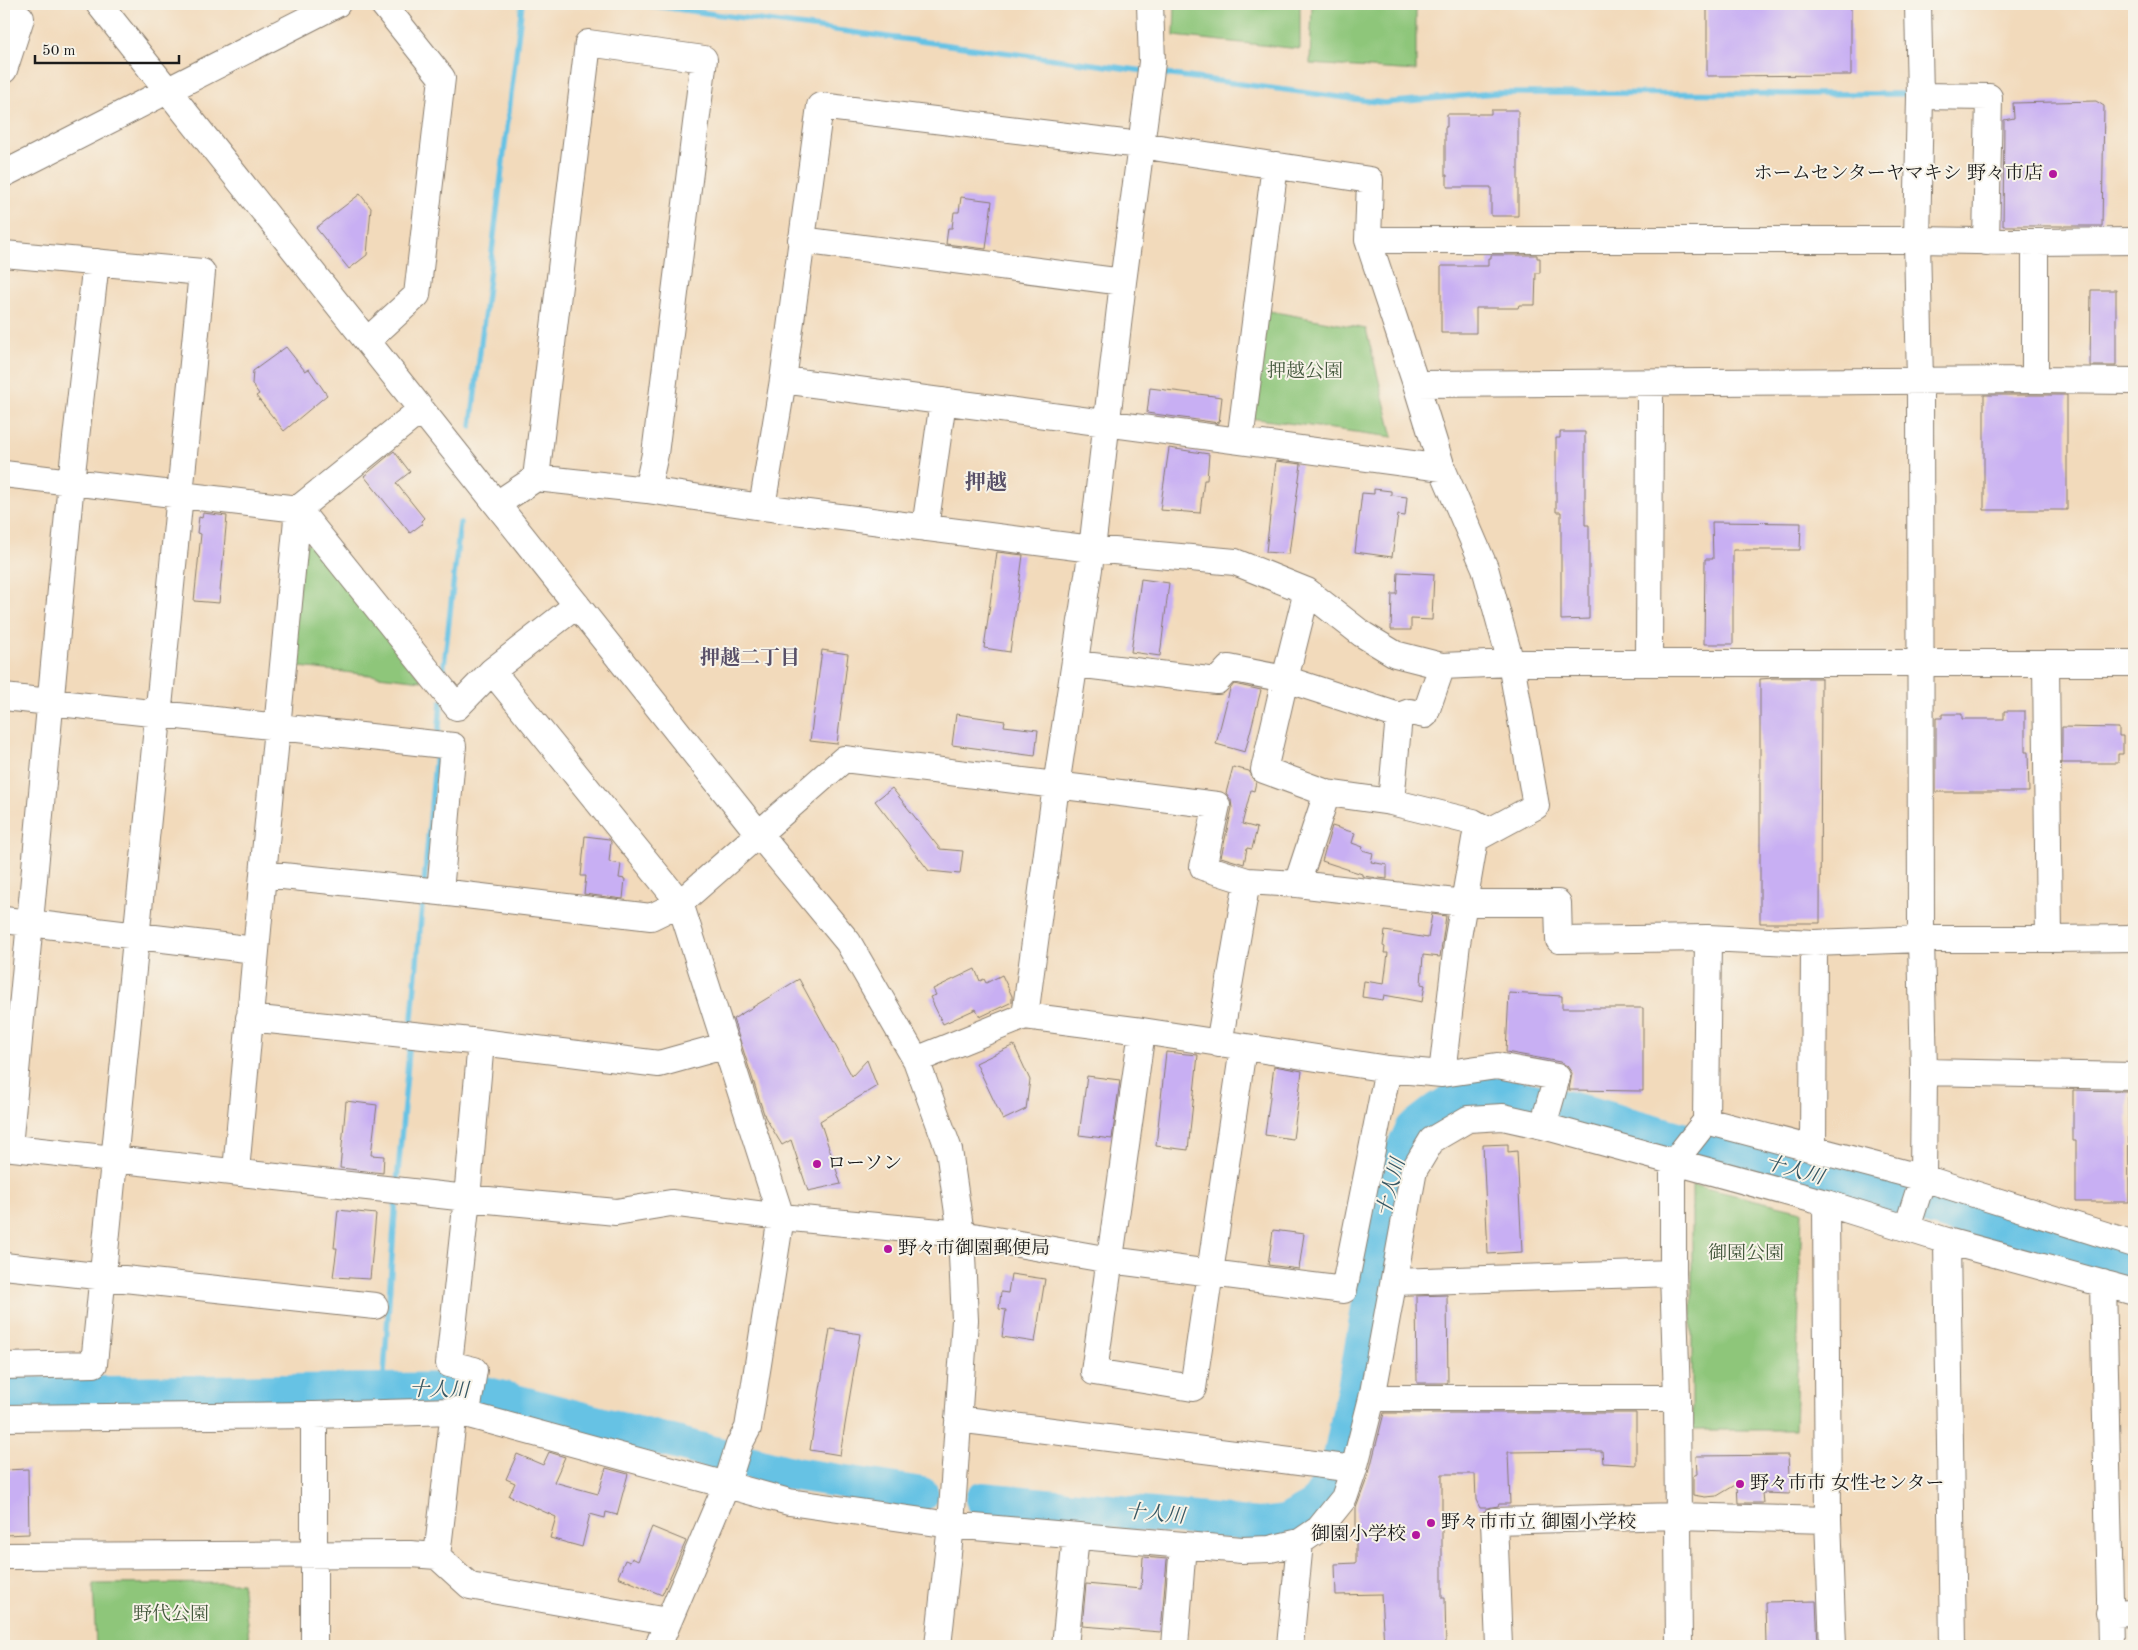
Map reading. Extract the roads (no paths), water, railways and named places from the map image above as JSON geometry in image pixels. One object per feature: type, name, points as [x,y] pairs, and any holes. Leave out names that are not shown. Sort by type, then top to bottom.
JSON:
[{"type":"street","points":[[99,4],[758,833],[848,942],[916,1060],[949,1150],[961,1234],[965,1320],[951,1525],[938,1646]]},
{"type":"street","points":[[4,174],[337,4]]},
{"type":"street","points":[[368,340],[417,295],[442,78],[383,4]]},
{"type":"street","points":[[1025,1016],[1056,786],[1076,664],[1108,423],[1123,282],[1151,72],[1150,4]]},
{"type":"street","points":[[1908,1224],[1921,1186],[1924,1072],[1920,939],[1920,382],[1917,240],[1920,96],[1918,4]]},
{"type":"street","points":[[4,16],[22,18],[4,70]]},
{"type":"street","points":[[536,478],[588,43],[704,59],[655,454],[647,490]]},
{"type":"street","points":[[1920,96],[1989,97],[1986,242]]},
{"type":"street","points":[[762,507],[783,380],[820,106],[1140,145],[1370,180],[1368,240],[1442,468],[1485,568],[1511,662],[1536,806],[1475,839],[1457,943],[1442,1074]]},
{"type":"street","points":[[1240,441],[1275,165]]},
{"type":"street","points":[[802,240],[1123,282]]},
{"type":"street","points":[[1368,240],[2134,241]]},
{"type":"street","points":[[2035,242],[2036,380]]},
{"type":"street","points":[[4,254],[202,272],[116,1158],[94,1364],[4,1366]]},
{"type":"street","points":[[96,262],[70,482],[31,924],[6,1147],[467,1198],[616,1212],[671,1204],[961,1234],[1110,1260],[1344,1290],[1388,1069]]},
{"type":"street","points":[[783,380],[1442,468]]},
{"type":"street","points":[[1416,384],[2134,381]]},
{"type":"street","points":[[1649,663],[1650,384]]},
{"type":"street","points":[[925,528],[943,401]]},
{"type":"street","points":[[236,1171],[248,1018],[298,509],[421,410]]},
{"type":"street","points":[[4,474],[298,509],[448,696],[429,891]]},
{"type":"street","points":[[497,504],[536,478],[647,490],[762,507],[1092,549],[1236,562],[1307,591],[1362,634],[1395,654],[1442,666],[1511,662],[2134,663]]},
{"type":"street","points":[[1307,591],[1264,770],[1327,793],[1391,802],[1473,822],[1489,831]]},
{"type":"street","points":[[448,696],[492,671],[577,604]]},
{"type":"street","points":[[2046,663],[2049,939]]},
{"type":"street","points":[[1076,664],[1217,681],[1229,668],[1285,679],[1399,716],[1410,712],[1425,715],[1442,666]]},
{"type":"street","points":[[492,671],[680,903],[781,1216],[748,1428],[658,1646]]},
{"type":"street","points":[[4,697],[443,744]]},
{"type":"street","points":[[1391,802],[1399,716]]},
{"type":"street","points":[[263,874],[651,917],[680,903],[844,760],[1217,805],[1203,867],[1248,881],[1297,884],[1464,903],[1558,903],[1559,940],[1708,938],[1814,943],[1920,939],[2134,938]]},
{"type":"street","points":[[1297,884],[1327,793]]},
{"type":"street","points":[[1142,1031],[1094,1372],[1193,1388],[1210,1272],[1248,881]]},
{"type":"street","points":[[4,920],[255,950]]},
{"type":"street","points":[[1679,1646],[1677,1398],[1672,1273],[1677,1159],[1703,1125],[1708,938]]},
{"type":"street","points":[[1813,1150],[1814,943]]},
{"type":"street","points":[[916,1060],[1025,1016],[1142,1031],[1388,1069],[1442,1074],[1497,1066],[1557,1077],[1544,1121]]},
{"type":"street","points":[[248,1018],[481,1042],[660,1064],[727,1045]]},
{"type":"street","points":[[436,1556],[461,1409],[474,1370],[449,1364],[481,1042]]},
{"type":"street","points":[[1924,1072],[2134,1076]]},
{"type":"street","points":[[4,1418],[314,1415],[461,1409],[728,1480],[789,1502],[951,1525],[1242,1550],[1270,1549],[1300,1542],[1319,1529],[1344,1498],[1348,1468],[1372,1398],[1414,1170],[1432,1140],[1468,1119],[1503,1117],[1544,1121],[1826,1203],[1908,1224],[1947,1241],[2134,1292]]},
{"type":"street","points":[[1703,1125],[1813,1150],[1921,1186],[2134,1244]]},
{"type":"street","points":[[1826,1203],[1828,1520],[1834,1646]]},
{"type":"street","points":[[1947,1241],[1953,1646]]},
{"type":"street","points":[[4,1266],[375,1306]]},
{"type":"street","points":[[1394,1282],[1672,1273]]},
{"type":"street","points":[[2103,1283],[2122,1612],[2110,1646]]},
{"type":"street","points":[[1372,1398],[1677,1398]]},
{"type":"street","points":[[314,1415],[314,1646]]},
{"type":"street","points":[[958,1419],[1348,1468]]},
{"type":"street","points":[[1498,1646],[1494,1520],[1677,1516],[1828,1520]]},
{"type":"street","points":[[1065,1646],[1076,1536]]},
{"type":"street","points":[[1290,1646],[1300,1542]]},
{"type":"street","points":[[1176,1646],[1183,1545]]},
{"type":"street","points":[[4,1556],[314,1554],[436,1556],[470,1586],[667,1622]]},
{"type":"waterway","points":[[471,426],[522,4]]},
{"type":"waterway","points":[[639,4],[1145,71]]},
{"type":"waterway","points":[[1157,73],[1384,103],[1495,93],[1907,94]]},
{"type":"waterway","points":[[443,675],[460,523]]},
{"type":"waterway","points":[[438,737],[441,702]]},
{"type":"waterway","points":[[424,884],[436,751]]},
{"type":"waterway","points":[[411,1028],[423,896]]},
{"type":"waterway","points":[[397,1183],[410,1040]]},
{"type":"waterway","name":"十人川","points":[[982,1499],[1260,1525],[1285,1522],[1314,1506],[1337,1471],[1357,1372],[1391,1175],[1412,1129],[1438,1109],[1461,1095],[1488,1093],[1520,1097],[1590,1113],[2134,1267]]},
{"type":"waterway","points":[[383,1389],[396,1197]]},
{"type":"waterway","name":"十人川","points":[[4,1394],[469,1389],[795,1474],[922,1494]]},
{"type":"place","name":"ホームセンターヤマキシ 野々市店","points":[[2053,174]]},
{"type":"place","name":"ローソン","points":[[817,1164]]},
{"type":"place","name":"野々市御園郵便局","points":[[888,1249]]},
{"type":"place","name":"野々市市 女性センター","points":[[1740,1484]]},
{"type":"place","name":"野々市市立 御園小学校","points":[[1431,1523]]},
{"type":"place","name":"御園小学校","points":[[1416,1535]]},
{"type":"district","name":"押越","points":[[986,483]]},
{"type":"district","name":"押越二丁目","points":[[750,659]]},
{"type":"park label","name":"押越公園","points":[[1305,372]]},
{"type":"park label","name":"御園公園","points":[[1746,1254]]},
{"type":"park label","name":"野代公園","points":[[171,1615]]}]
